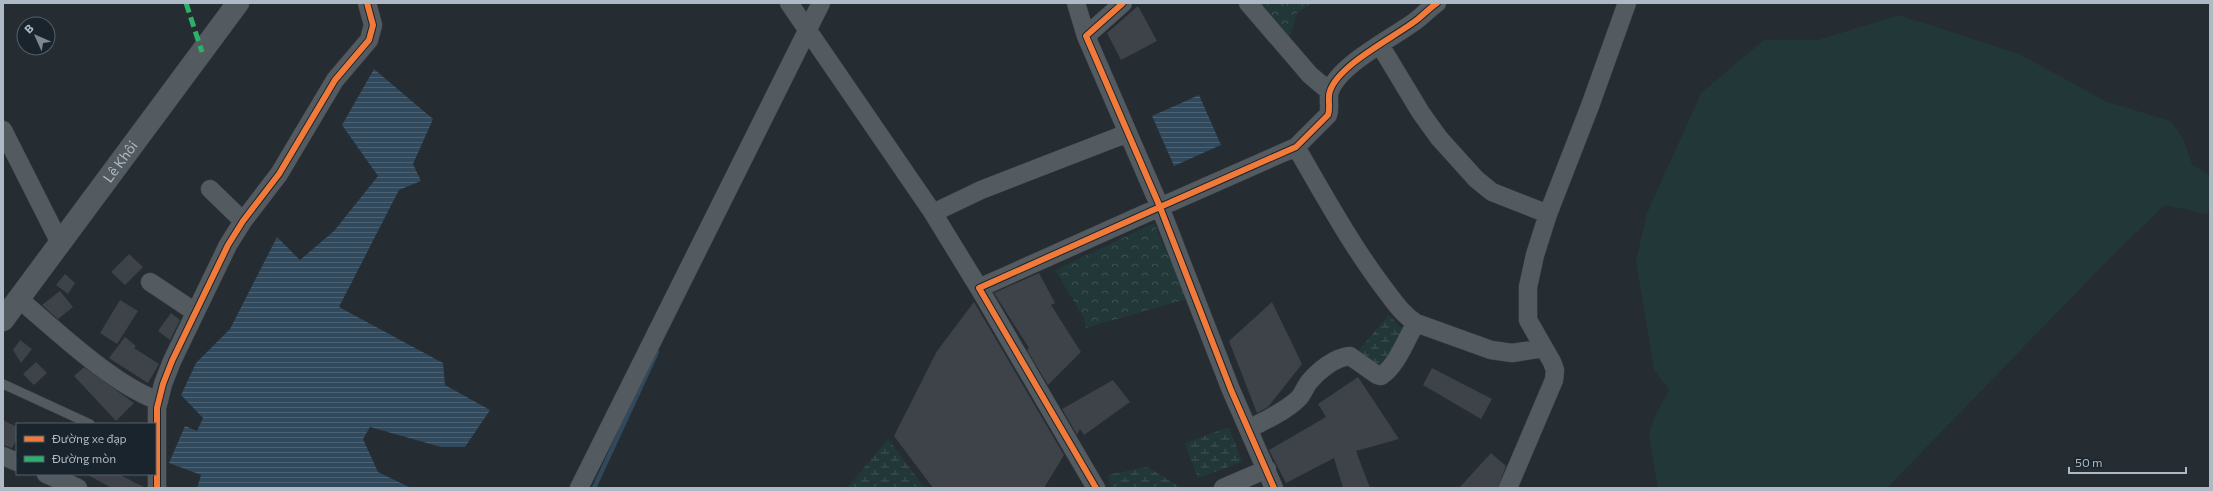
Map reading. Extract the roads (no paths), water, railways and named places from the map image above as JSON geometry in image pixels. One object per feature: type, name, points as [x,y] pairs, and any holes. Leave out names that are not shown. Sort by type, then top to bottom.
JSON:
[{"type":"street","name":"Lê Khôi","points":[[3,320],[238,3]]},
{"type":"street","points":[[157,488],[156,452],[158,401],[172,361],[228,245],[243,221],[279,174],[335,80],[369,40],[373,25],[367,3]]},
{"type":"street","points":[[789,3],[933,213],[979,288],[1096,488]]},
{"type":"street","points":[[579,488],[808,30],[820,3]]},
{"type":"street","points":[[1076,3],[1086,36],[1160,207],[1224,371],[1274,488]]},
{"type":"street","points":[[1086,36],[1123,3]]},
{"type":"street","points":[[1248,3],[1310,75],[1329,91]]},
{"type":"street","points":[[979,288],[1296,147],[1328,115],[1330,109],[1329,91],[1340,74],[1360,57],[1418,19],[1436,3]]},
{"type":"street","points":[[1508,488],[1554,380],[1555,370],[1544,348],[1529,325],[1526,307],[1528,286],[1535,256],[1548,214],[1590,106],[1622,5]]},
{"type":"street","points":[[1380,45],[1421,113],[1439,138],[1476,179],[1492,192],[1548,214]]},
{"type":"street","points":[[3,130],[60,243]]},
{"type":"street","points":[[933,213],[981,190],[1128,133]]},
{"type":"street","points":[[1296,147],[1349,238],[1376,278],[1403,313],[1416,323],[1491,350],[1512,353],[1544,348]]},
{"type":"street","points":[[210,189],[243,221]]},
{"type":"street","points":[[150,282],[195,312]]},
{"type":"street","points":[[19,299],[115,376],[137,392],[158,401]]},
{"type":"street","points":[[1249,429],[1286,408],[1300,397],[1313,378],[1332,362],[1344,356],[1350,356],[1377,375],[1381,376],[1392,364],[1416,323]]},
{"type":"street","points":[[3,456],[16,462]]},
{"type":"street","points":[[1223,488],[1267,469]]},
{"type":"street","points":[[48,475],[78,488]]},
{"type":"lane","points":[[3,384],[88,423]]},
{"type":"water","points":[[374,69],[433,119],[413,164],[421,181],[399,190],[339,307],[443,363],[445,385],[490,410],[465,447],[441,447],[370,427],[363,439],[378,472],[411,488],[197,488],[201,475],[169,463],[185,426],[197,431],[203,418],[181,395],[196,363],[230,329],[277,237],[300,260],[334,231],[378,176],[342,125]]},
{"type":"water","points":[[1199,95],[1221,145],[1174,166],[1152,116]]},
{"type":"waterway","points":[[594,488],[657,352]]}]
